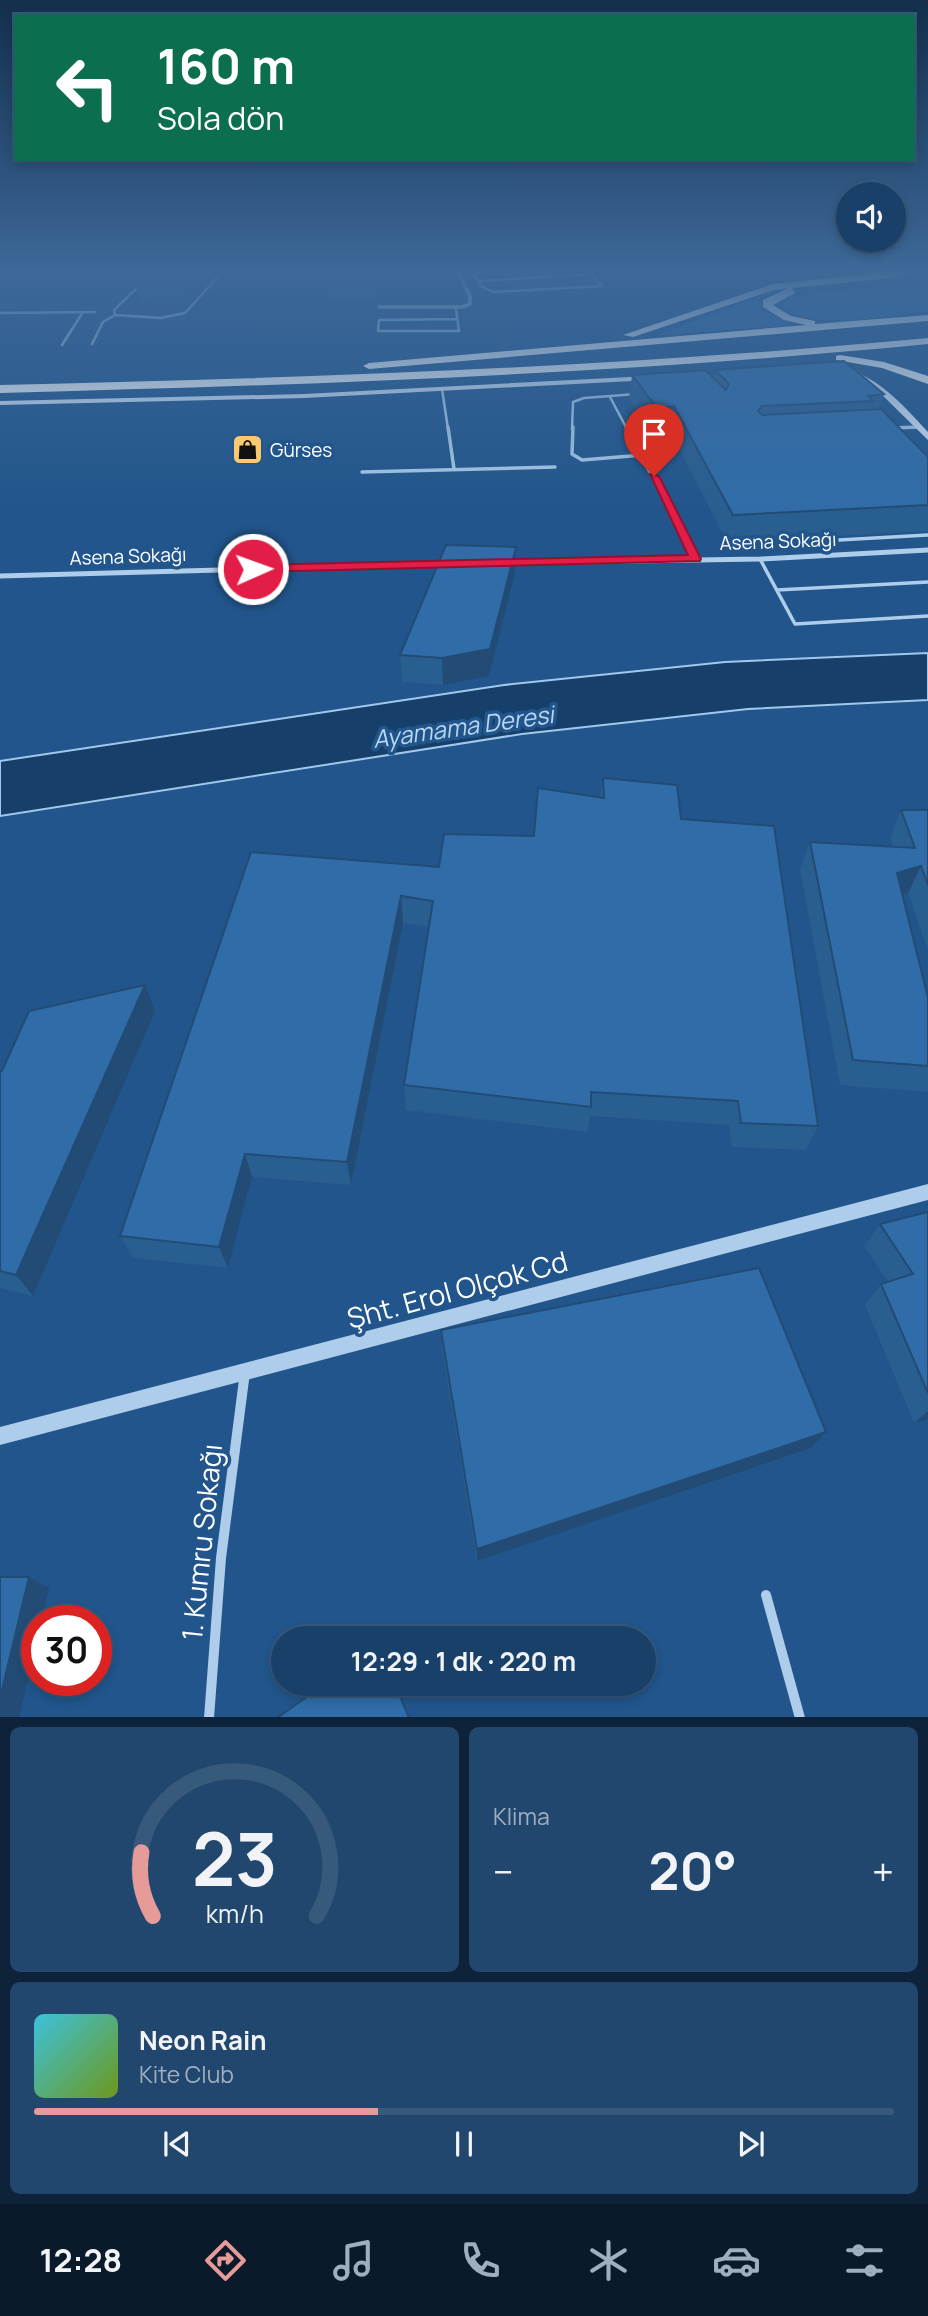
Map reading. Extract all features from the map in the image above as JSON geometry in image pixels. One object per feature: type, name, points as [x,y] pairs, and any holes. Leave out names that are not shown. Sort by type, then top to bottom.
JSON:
[{"type":"highway","points":[[491,354],[521,350]]},
{"type":"highway","points":[[369,366],[539,350]]},
{"type":"highway","points":[[0,376],[369,366],[654,350]]},
{"type":"highway","points":[[0,389],[293,382],[570,369],[811,350]]},
{"type":"highway","points":[[834,363],[927,350]]},
{"type":"highway","points":[[570,369],[877,363],[928,380]]},
{"type":"main road","points":[[834,363],[863,375],[887,394],[928,438]]},
{"type":"main road","points":[[0,403],[442,390],[662,378]]},
{"type":"street","name":"Asena Sokağı","points":[[493,563],[761,559],[928,550]]},
{"type":"street","name":"Asena Sokağı","points":[[0,576],[452,564]]},
{"type":"street","name":"Şht. Erol Olçok Cd","points":[[0,1437],[928,1192]]},
{"type":"street","name":"1. Kumru Sokağı","points":[[209,1717],[221,1558],[245,1372]]},
{"type":"street","points":[[766,1595],[800,1717]]},
{"type":"lane","points":[[442,390],[454,470]]},
{"type":"lane","points":[[643,455],[582,460],[573,456],[573,402],[584,398],[649,393]]},
{"type":"lane","points":[[610,397],[696,559]]},
{"type":"lane","points":[[884,429],[918,427]]},
{"type":"lane","points":[[362,472],[555,467]]},
{"type":"lane","points":[[785,542],[928,535]]},
{"type":"lane","points":[[761,559],[795,624],[928,616]]},
{"type":"lane","points":[[777,590],[928,582]]},
{"type":"water","name":"Ayamama Deresi","points":[[928,653],[928,700],[748,709],[522,734],[0,816],[0,761],[504,685],[725,662]]},
{"type":"building","points":[[844,361],[884,394],[868,396],[873,401],[762,406],[758,411],[762,415],[881,409],[928,457],[928,505],[733,515],[674,406],[657,408],[632,375],[705,370],[726,390],[729,384],[715,370]]},
{"type":"building","points":[[446,545],[516,547],[490,649],[442,658],[400,655]]},
{"type":"building","points":[[603,778],[677,785],[681,819],[774,826],[818,1126],[741,1123],[738,1101],[591,1092],[591,1107],[404,1085],[433,901],[401,896],[347,1162],[245,1154],[219,1247],[120,1236],[251,852],[439,867],[444,834],[534,836],[538,788],[604,798]]},
{"type":"building","points":[[901,810],[928,810],[928,885],[921,866],[897,873],[928,998],[928,1066],[853,1060],[810,842],[915,848]]},
{"type":"building","points":[[145,985],[16,1275],[0,1271],[0,1071],[29,1011]]},
{"type":"building","points":[[928,1212],[928,1393],[881,1284],[913,1274],[880,1224]]},
{"type":"building","points":[[759,1268],[826,1432],[477,1549],[441,1330]]},
{"type":"building","points":[[0,1577],[29,1577],[21,1605],[0,1698]]},
{"type":"building","points":[[308,1696],[400,1696],[409,1717],[278,1717]]},
{"type":"place","name":"Gürses","points":[[247,450]]},
{"type":"route","points":[[253,569],[696,559],[654,476]]}]
